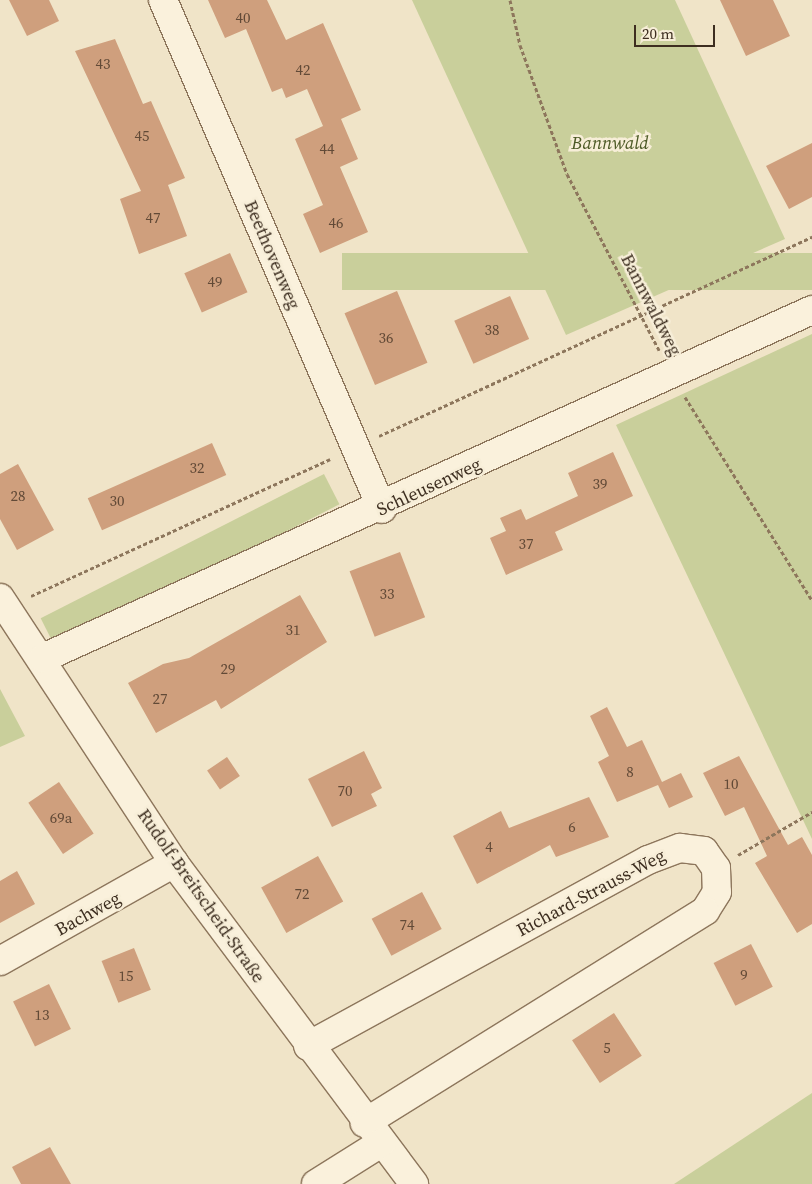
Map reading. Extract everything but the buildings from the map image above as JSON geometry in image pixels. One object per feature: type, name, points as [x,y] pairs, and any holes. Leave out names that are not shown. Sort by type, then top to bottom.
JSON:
[{"type":"street","name":"Beethovenweg","points":[[163,0],[382,509]]},
{"type":"street","name":"Schleusenweg","points":[[43,658],[382,509],[812,310]]},
{"type":"street","name":"Rudolf-Breitscheid-Straße","points":[[12,599],[43,658],[174,863],[373,1133],[414,1184]]},
{"type":"street","name":"Richard-Strauss-Weg","points":[[308,1046],[648,860],[680,848],[704,852],[716,868]]},
{"type":"street","name":"Bachweg","points":[[0,961],[174,863]]},
{"type":"street","points":[[316,1184],[373,1133],[706,911],[717,892],[716,868]]},
{"type":"path","name":"Bannwaldweg","points":[[510,0],[520,45],[567,174],[642,315],[672,376],[812,600]]},
{"type":"path","points":[[12,599],[355,447],[812,237]]},
{"type":"path","points":[[716,868],[812,812]]},
{"type":"green space","name":"Bannwald","points":[[412,0],[675,0],[785,239],[566,335]]},
{"type":"green space","points":[[342,253],[812,253],[812,290],[342,290]]},
{"type":"green space","points":[[812,334],[812,839],[616,425]]},
{"type":"green space","points":[[324,474],[339,504],[56,649],[41,618]]},
{"type":"green space","points":[[0,689],[25,736],[0,747]]},
{"type":"green space","points":[[812,1093],[812,1184],[674,1184]]}]
